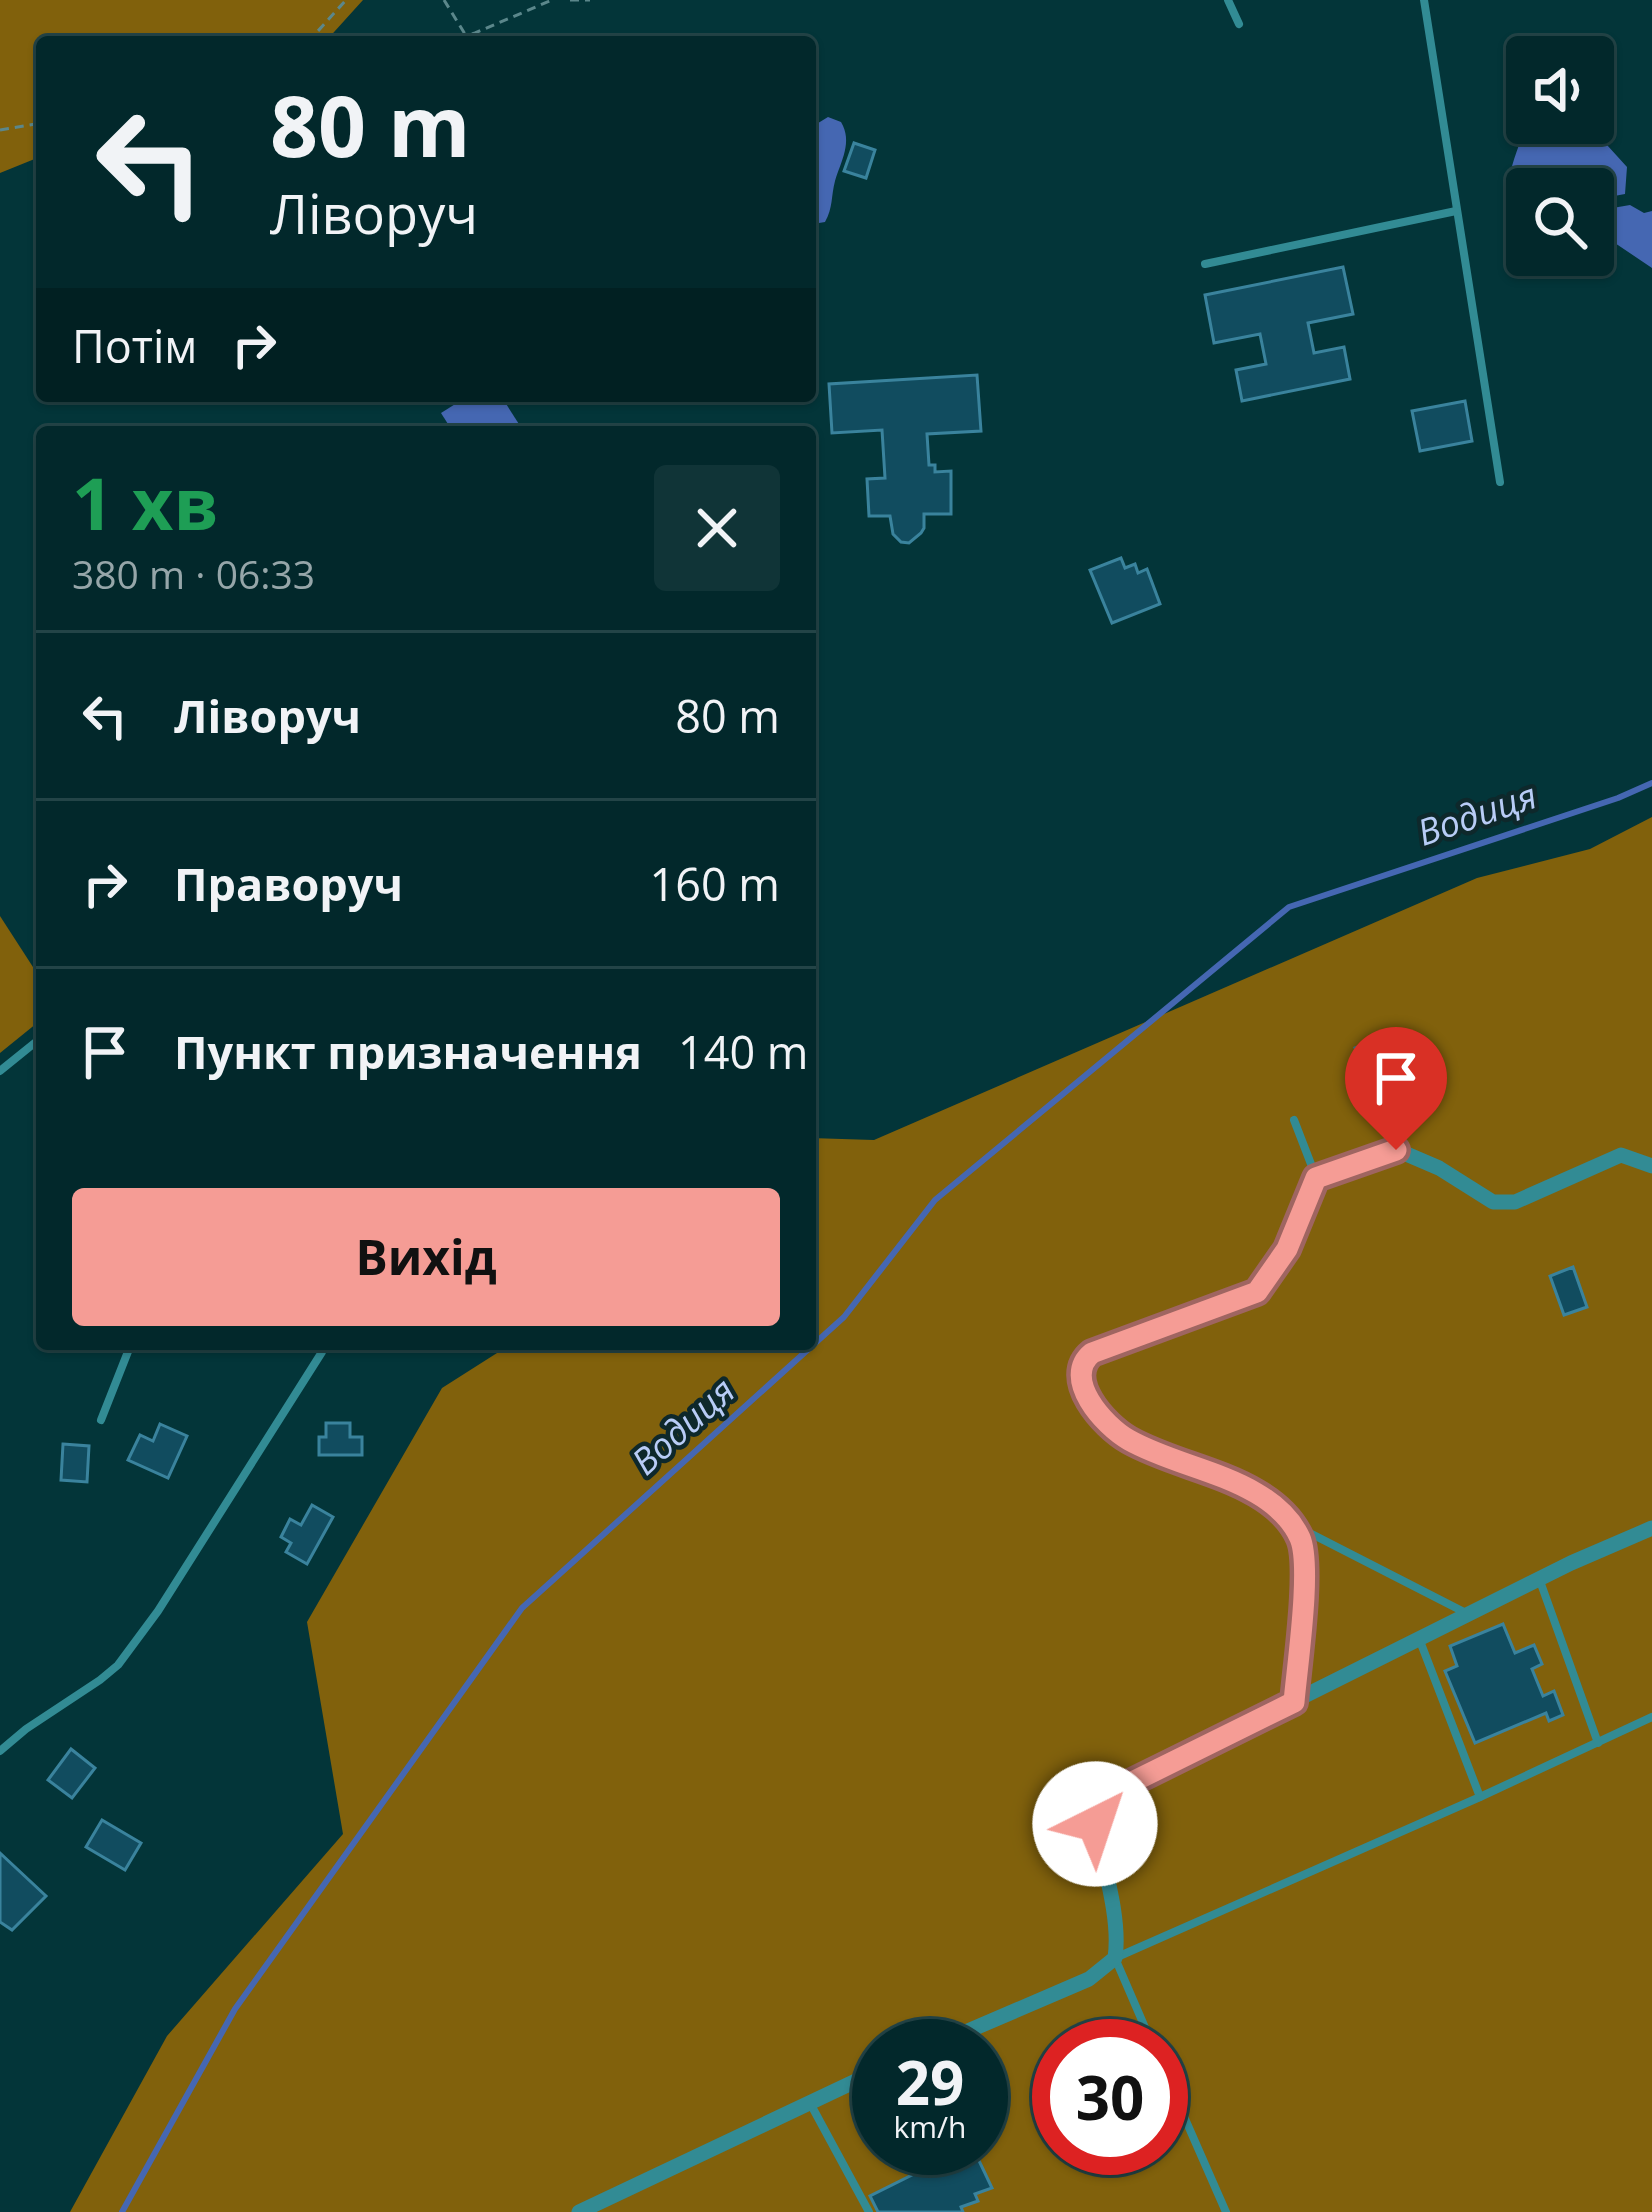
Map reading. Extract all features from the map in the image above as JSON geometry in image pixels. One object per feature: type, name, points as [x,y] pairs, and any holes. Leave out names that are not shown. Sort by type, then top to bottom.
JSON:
[{"type":"street","points":[[1316,1178],[1396,1150],[1439,1168],[1493,1202],[1515,1202],[1622,1156],[1652,1166]]},
{"type":"street","points":[[996,2019],[1089,1979],[1115,1958],[1118,1944],[1095,1824],[1108,1794],[1539,1579],[1652,1528]]},
{"type":"street","points":[[579,2212],[852,2082]]},
{"type":"lane","points":[[1228,0],[1239,24]]},
{"type":"lane","points":[[1424,0],[1500,482]]},
{"type":"lane","points":[[1205,264],[1456,211]]},
{"type":"lane","points":[[0,1071],[36,1042]]},
{"type":"lane","points":[[1294,1120],[1316,1178],[1287,1249],[1257,1292],[1092,1353],[1080,1370],[1083,1391],[1126,1439],[1254,1491],[1292,1524],[1306,1557],[1294,1702]]},
{"type":"lane","points":[[101,1420],[129,1350]]},
{"type":"lane","points":[[0,1751],[118,1665],[158,1612],[322,1350]]},
{"type":"lane","points":[[1292,1524],[1469,1614]]},
{"type":"lane","points":[[1539,1579],[1598,1743]]},
{"type":"lane","points":[[1420,1639],[1480,1797]]},
{"type":"lane","points":[[1142,2019],[1115,1958],[1652,1717]]},
{"type":"lane","points":[[809,2102],[869,2212]]},
{"type":"lane","points":[[1188,2125],[1226,2212]]},
{"type":"path","points":[[313,36],[346,0]]},
{"type":"path","points":[[444,0],[466,36],[552,0]]},
{"type":"path","points":[[570,0],[590,0]]},
{"type":"path","points":[[0,130],[36,124]]},
{"type":"shaded area","points":[[0,0],[363,0],[330,36],[36,36],[36,158],[0,173]]},
{"type":"shaded area","points":[[1652,817],[1652,2212],[70,2212],[167,2036],[343,1834],[307,1622],[442,1388],[502,1350],[816,1350],[816,1138],[874,1140],[1477,878],[1590,849]]},
{"type":"shaded area","points":[[0,916],[36,972],[36,1024],[0,1053]]},
{"type":"water","points":[[828,117],[841,122],[846,144],[829,212],[825,222],[819,223],[816,221],[816,124]]},
{"type":"water","points":[[1519,144],[1606,144],[1627,167],[1625,194],[1614,196],[1614,168],[1512,168]]},
{"type":"water","points":[[1630,205],[1644,213],[1652,211],[1652,268],[1614,242],[1614,208]]},
{"type":"water","points":[[458,402],[505,402],[520,426],[449,426],[441,413]]},
{"type":"building","points":[[854,143],[875,150],[866,178],[844,171]]},
{"type":"building","points":[[1343,267],[1353,314],[1308,323],[1314,353],[1344,347],[1350,379],[1242,401],[1236,370],[1266,364],[1260,334],[1214,343],[1205,295]]},
{"type":"building","points":[[977,375],[981,431],[927,434],[929,465],[935,465],[935,472],[951,471],[951,514],[924,514],[921,533],[909,543],[901,542],[893,534],[890,516],[869,516],[867,479],[885,478],[882,430],[832,433],[829,384]]},
{"type":"building","points":[[1465,401],[1472,441],[1420,451],[1412,411]]},
{"type":"building","points":[[1121,558],[1125,568],[1135,564],[1138,573],[1147,569],[1160,604],[1112,623],[1090,570]]},
{"type":"building","points":[[1380,1039],[1396,1084],[1371,1093],[1355,1048]]},
{"type":"building","points":[[1573,1267],[1587,1307],[1564,1315],[1550,1276]]},
{"type":"building","points":[[326,1423],[350,1423],[350,1437],[362,1437],[362,1455],[319,1455],[319,1437],[326,1437]]},
{"type":"building","points":[[160,1424],[187,1436],[168,1478],[128,1460],[140,1435],[153,1441]]},
{"type":"building","points":[[63,1444],[89,1446],[87,1482],[61,1480]]},
{"type":"building","points":[[312,1505],[333,1517],[307,1564],[286,1552],[291,1543],[281,1537],[290,1519],[301,1525]]},
{"type":"building","points":[[1503,1624],[1515,1653],[1534,1645],[1542,1664],[1532,1669],[1543,1696],[1554,1691],[1563,1715],[1549,1721],[1546,1713],[1475,1743],[1445,1671],[1457,1666],[1450,1646]]},
{"type":"building","points":[[71,1749],[95,1768],[72,1798],[48,1780]]},
{"type":"building","points":[[102,1820],[141,1843],[125,1870],[86,1847]]},
{"type":"building","points":[[0,1853],[46,1896],[12,1930],[0,1922]]},
{"type":"building","points":[[912,2175],[986,2175],[992,2188],[975,2194],[978,2201],[961,2207],[963,2212],[878,2212],[870,2196]]},
{"type":"waterway","name":"Водиця","points":[[816,1342],[844,1317],[935,1200],[1289,907],[1652,783]]},
{"type":"waterway","name":"Водиця","points":[[122,2212],[235,2009],[522,1608],[807,1350]]},
{"type":"route","points":[[1095,1824],[1108,1794],[1294,1702],[1306,1557],[1292,1524],[1254,1491],[1126,1439],[1083,1391],[1083,1360],[1257,1292],[1287,1249],[1316,1178],[1396,1150]]}]
